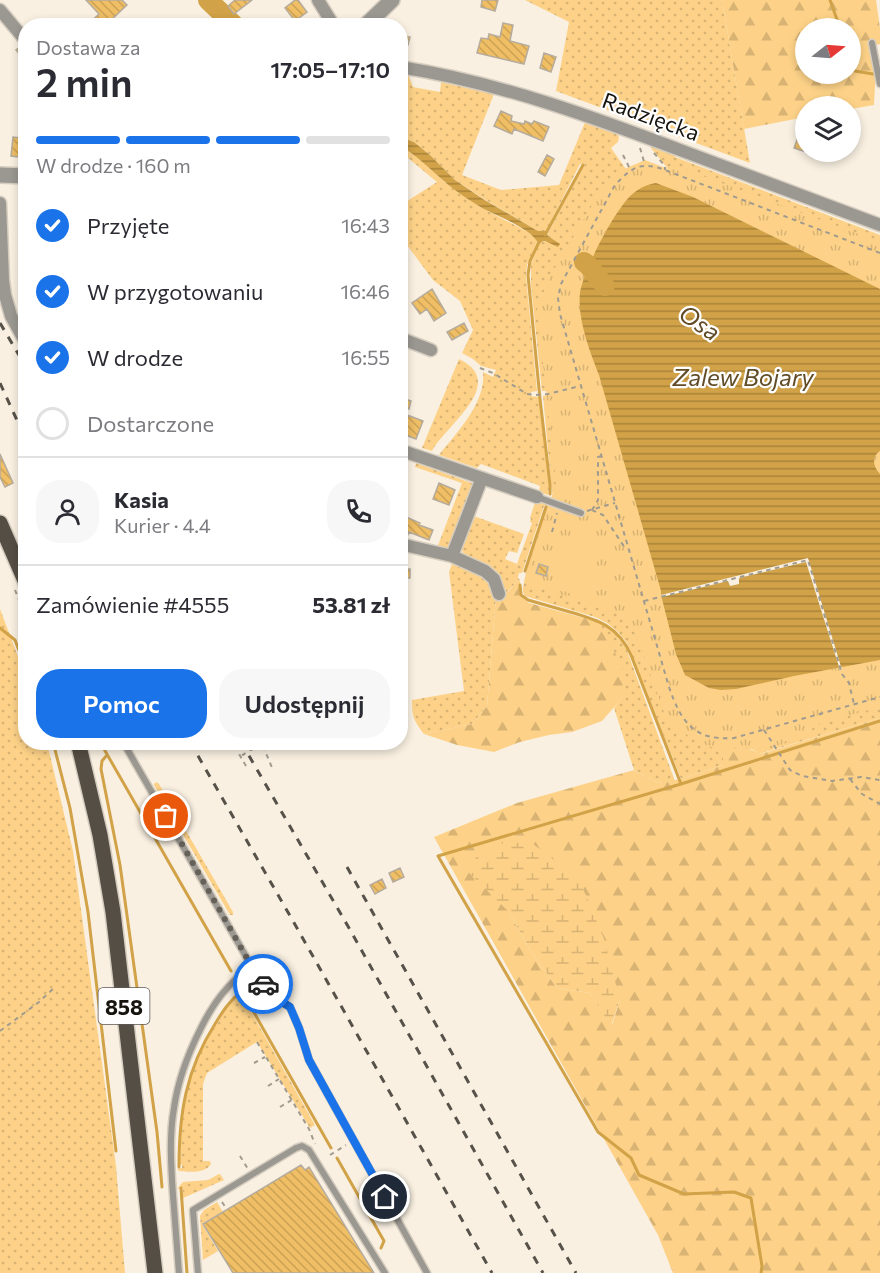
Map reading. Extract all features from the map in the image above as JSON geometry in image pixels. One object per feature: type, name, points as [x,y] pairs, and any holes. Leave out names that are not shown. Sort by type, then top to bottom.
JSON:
[{"type":"main road","points":[[0,523],[18,565]]},
{"type":"main road","name":"858","points":[[80,750],[100,835],[113,912],[155,1273]]},
{"type":"street","points":[[318,0],[329,18]]},
{"type":"street","points":[[373,18],[392,0]]},
{"type":"street","points":[[0,10],[18,31]]},
{"type":"street","name":"Radzięcka","points":[[408,69],[457,78],[579,112],[880,225]]},
{"type":"street","points":[[0,175],[18,176]]},
{"type":"street","points":[[0,203],[5,295],[11,316],[18,329]]},
{"type":"street","points":[[408,341],[431,350]]},
{"type":"street","points":[[408,453],[537,497]]},
{"type":"street","points":[[452,556],[482,478]]},
{"type":"street","points":[[408,546],[452,556],[490,574],[499,594]]},
{"type":"lane","points":[[872,43],[880,84]]},
{"type":"lane","points":[[537,497],[582,513]]},
{"type":"lane","points":[[128,750],[252,967],[271,995],[290,1007],[309,1060],[427,1273]]},
{"type":"lane","points":[[179,1273],[171,1146],[174,1107],[182,1074],[194,1041],[208,1013],[242,973],[252,967]]},
{"type":"lane","points":[[198,1273],[193,1210],[296,1148],[305,1146],[385,1273]]},
{"type":"path","points":[[650,138],[649,148],[665,166],[665,170]]},
{"type":"path","points":[[640,148],[645,165]]},
{"type":"path","points":[[623,155],[631,171]]},
{"type":"path","points":[[880,253],[665,170],[645,165],[631,171],[615,185],[561,284],[559,293],[560,314],[615,503],[675,706],[685,721],[696,730],[717,738],[734,738],[778,727],[809,715],[880,697]]},
{"type":"path","points":[[480,368],[493,373],[527,394],[548,394],[581,386]]},
{"type":"path","points":[[592,510],[598,500],[598,457],[602,456]]},
{"type":"path","points":[[592,510],[615,503]]},
{"type":"path","points":[[552,532],[560,505]]},
{"type":"path","points":[[592,510],[603,515],[625,548],[628,547]]},
{"type":"path","points":[[644,601],[807,560],[842,674],[849,682],[854,704]]},
{"type":"path","points":[[764,730],[790,770],[802,776],[832,781],[861,777],[880,780]]},
{"type":"path","points":[[246,766],[239,754],[243,755],[249,750]]},
{"type":"path","points":[[265,750],[273,770]]},
{"type":"path","points":[[850,779],[862,794],[880,804]]},
{"type":"path","points":[[0,1031],[55,987]]},
{"type":"path","points":[[256,1042],[307,1126]]},
{"type":"path","points":[[254,1063],[265,1057]]},
{"type":"path","points":[[267,1086],[279,1079]]},
{"type":"path","points":[[280,1107],[292,1101]]},
{"type":"path","points":[[330,1155],[353,1140]]},
{"type":"path","points":[[240,1156],[245,1164]]},
{"type":"green space","points":[[525,0],[722,0],[750,163],[556,91],[569,22]]},
{"type":"green space","points":[[722,0],[876,0],[880,44],[877,45],[874,105],[861,107],[861,96],[795,96],[795,119],[744,129]]},
{"type":"green space","points":[[408,74],[413,87],[440,92],[441,82],[494,94],[462,175],[501,190],[559,185],[586,120],[614,130],[619,137],[618,142],[611,148],[626,169],[599,455],[552,493],[543,396],[547,395],[547,391],[542,391],[531,285],[531,264],[539,244],[543,241],[559,244],[548,236],[548,233],[585,164],[580,164],[546,231],[539,231],[455,180],[414,142],[408,140]]},
{"type":"green space","points":[[652,144],[672,152],[675,157],[880,235],[880,250],[668,169],[651,148]]},
{"type":"green space","points":[[408,151],[446,183],[480,207],[526,231],[538,240],[527,265],[526,276],[537,391],[531,392],[531,396],[539,397],[548,495],[539,492],[540,486],[481,464],[477,468],[439,455],[462,427],[475,406],[483,384],[483,372],[493,377],[496,370],[481,366],[462,353],[473,330],[460,301],[433,280],[408,246],[408,201],[437,182],[408,158]]},
{"type":"green space","name":"Zalew Bojary","points":[[645,160],[668,169],[672,167],[687,170],[880,242],[880,707],[814,725],[809,736],[780,745],[752,749],[744,747],[716,749],[696,741],[667,721],[630,617],[526,584],[556,482],[537,308],[550,276],[606,182],[622,170]]},
{"type":"green space","points":[[459,359],[473,369],[478,380],[476,392],[470,404],[432,451],[422,448]]},
{"type":"green space","points":[[416,463],[474,484],[451,546],[447,551],[437,548],[462,483],[415,467]]},
{"type":"green space","points":[[535,502],[549,504],[555,538],[763,731],[775,749],[769,733],[805,720],[880,699],[880,718],[759,754],[752,749],[723,755],[723,765],[681,779],[627,643],[618,632],[595,617],[525,596],[523,592],[526,572],[547,507],[544,506],[522,573],[519,573],[520,580],[502,596],[501,590],[475,569],[465,556],[461,538],[471,515],[524,534],[517,553],[509,551],[505,559],[517,564],[532,523],[530,518]]},
{"type":"green space","points":[[590,541],[598,546],[595,567],[597,583],[594,584],[593,598],[585,600],[562,590],[564,569],[559,561],[566,542],[588,544]]},
{"type":"green space","points":[[453,561],[490,578],[496,597],[487,706],[472,724],[424,734],[414,718],[412,700],[464,691],[449,572]]},
{"type":"green space","points":[[520,580],[520,596],[529,603],[595,621],[611,644],[622,668],[623,697],[602,721],[572,732],[520,742],[494,752],[457,745],[424,734],[472,724],[487,706],[496,597],[506,593]]},
{"type":"green space","points":[[0,609],[18,657],[18,750],[49,750],[73,851],[116,1166],[125,1273],[0,1273]]},
{"type":"green space","points":[[595,621],[612,632],[626,648],[675,781],[658,783],[634,770],[614,708],[623,696]]},
{"type":"green space","points":[[880,718],[880,1273],[673,1273],[658,1235],[434,837],[517,803],[634,770],[658,783],[681,779],[723,765],[723,755],[726,752],[747,749],[760,754]],"holes":[[[509,912],[620,1000],[612,1025],[590,993],[557,988],[530,950]]]},
{"type":"green space","points":[[156,782],[233,915],[230,915],[154,785]]},
{"type":"green space","points":[[505,842],[533,844],[579,879],[604,939],[620,1000],[611,1026],[590,993],[557,988],[530,950],[509,912],[463,867]]},
{"type":"green space","points":[[241,994],[315,1125],[310,1128],[257,1042],[207,1073],[203,1084],[203,1161],[210,1161],[211,1164],[201,1171],[179,1171],[177,1169],[182,1168],[180,1164],[183,1113],[189,1084],[212,1031],[229,1005]]},
{"type":"green space","points":[[220,1174],[224,1180],[183,1198],[183,1188],[177,1189],[183,1182],[208,1180]]},
{"type":"green space","points":[[217,1202],[223,1212],[202,1224],[218,1251],[203,1260],[200,1216],[204,1210]]},
{"type":"water","points":[[408,140],[431,156],[455,180],[536,230],[546,231],[548,236],[560,244],[558,247],[543,241],[539,244],[522,228],[462,195],[408,151]]},
{"type":"water","name":"Zalew Bojary","points":[[656,183],[693,197],[880,289],[880,451],[875,456],[874,462],[880,474],[880,660],[736,689],[709,688],[685,675],[676,654],[661,591],[580,313],[582,283],[610,223],[635,192]]},
{"type":"pier","points":[[808,558],[842,670],[840,670],[806,562],[739,578],[739,584],[730,586],[728,581],[662,597],[661,595]]},
{"type":"building","points":[[86,0],[122,0],[127,5],[113,18],[95,18],[99,14]]},
{"type":"building","points":[[235,0],[252,0],[234,14],[228,6]]},
{"type":"building","points":[[298,0],[307,12],[299,18],[293,18],[285,8]]},
{"type":"building","points":[[482,0],[498,0],[495,11],[481,7]]},
{"type":"building","points":[[503,23],[513,25],[510,41],[529,46],[524,64],[477,53],[481,38],[488,39],[489,34],[500,37]]},
{"type":"building","points":[[544,53],[556,57],[551,72],[540,68]]},
{"type":"building","points":[[501,111],[512,116],[511,121],[524,124],[525,121],[532,124],[534,121],[549,127],[543,141],[514,129],[512,134],[494,126]]},
{"type":"building","points":[[13,137],[18,138],[18,157],[11,156]]},
{"type":"building","points":[[547,155],[554,159],[545,176],[538,172]]},
{"type":"building","points":[[432,289],[446,313],[434,321],[427,309],[420,314],[412,303]]},
{"type":"building","points":[[464,323],[468,331],[452,340],[447,332]]},
{"type":"building","points":[[408,415],[423,421],[416,439],[408,436]]},
{"type":"building","points":[[0,454],[13,483],[5,487],[0,477]]},
{"type":"building","points":[[439,483],[455,490],[449,505],[433,499]]},
{"type":"building","points":[[408,518],[433,530],[429,540],[409,532],[408,534]]},
{"type":"building","points":[[539,564],[548,567],[546,576],[536,573]]},
{"type":"building","points":[[400,868],[404,877],[393,882],[389,873]]},
{"type":"building","points":[[382,879],[386,888],[375,894],[370,885]]},
{"type":"building","points":[[301,1165],[305,1170],[309,1167],[374,1273],[233,1273],[203,1224]]},
{"type":"waterway","name":"Osa","points":[[208,0],[227,18]]},
{"type":"waterway","points":[[830,0],[836,18]]},
{"type":"waterway","points":[[861,72],[873,74]]},
{"type":"waterway","points":[[545,235],[583,165]]},
{"type":"waterway","points":[[539,242],[530,261],[528,275],[550,494]]},
{"type":"waterway","name":"Osa","points":[[584,262],[605,286]]},
{"type":"waterway","points":[[525,571],[546,507]]},
{"type":"waterway","points":[[520,585],[521,595],[528,600],[598,621],[620,637],[631,655],[681,784]]},
{"type":"waterway","points":[[0,628],[15,640],[18,648]]},
{"type":"waterway","points":[[761,1273],[762,1266],[751,1198],[734,1192],[684,1194],[639,1175],[631,1158],[598,1132],[438,856],[681,784],[880,721]]},
{"type":"waterway","points":[[55,750],[70,808],[88,912],[116,1151]]},
{"type":"waterway","points":[[105,750],[231,971]]},
{"type":"waterway","points":[[107,755],[102,761],[101,769],[120,865],[157,1132],[162,1187]]},
{"type":"waterway","points":[[240,988],[331,1148]]},
{"type":"waterway","points":[[179,1167],[183,1110],[197,1058],[224,1010],[242,991]]},
{"type":"waterway","points":[[337,1158],[384,1241],[381,1248]]},
{"type":"waterway","points":[[181,1188],[187,1273]]},
{"type":"railway","points":[[0,323],[18,353]]},
{"type":"railway","points":[[0,383],[18,422]]},
{"type":"railway","points":[[195,750],[492,1273]]},
{"type":"railway","points":[[246,750],[349,928],[543,1273]]},
{"type":"railway","points":[[347,867],[576,1273]]},
{"type":"way so far","points":[[166,816],[263,984]]},
{"type":"route","points":[[263,984],[271,995],[290,1007],[309,1060],[385,1197]]}]
